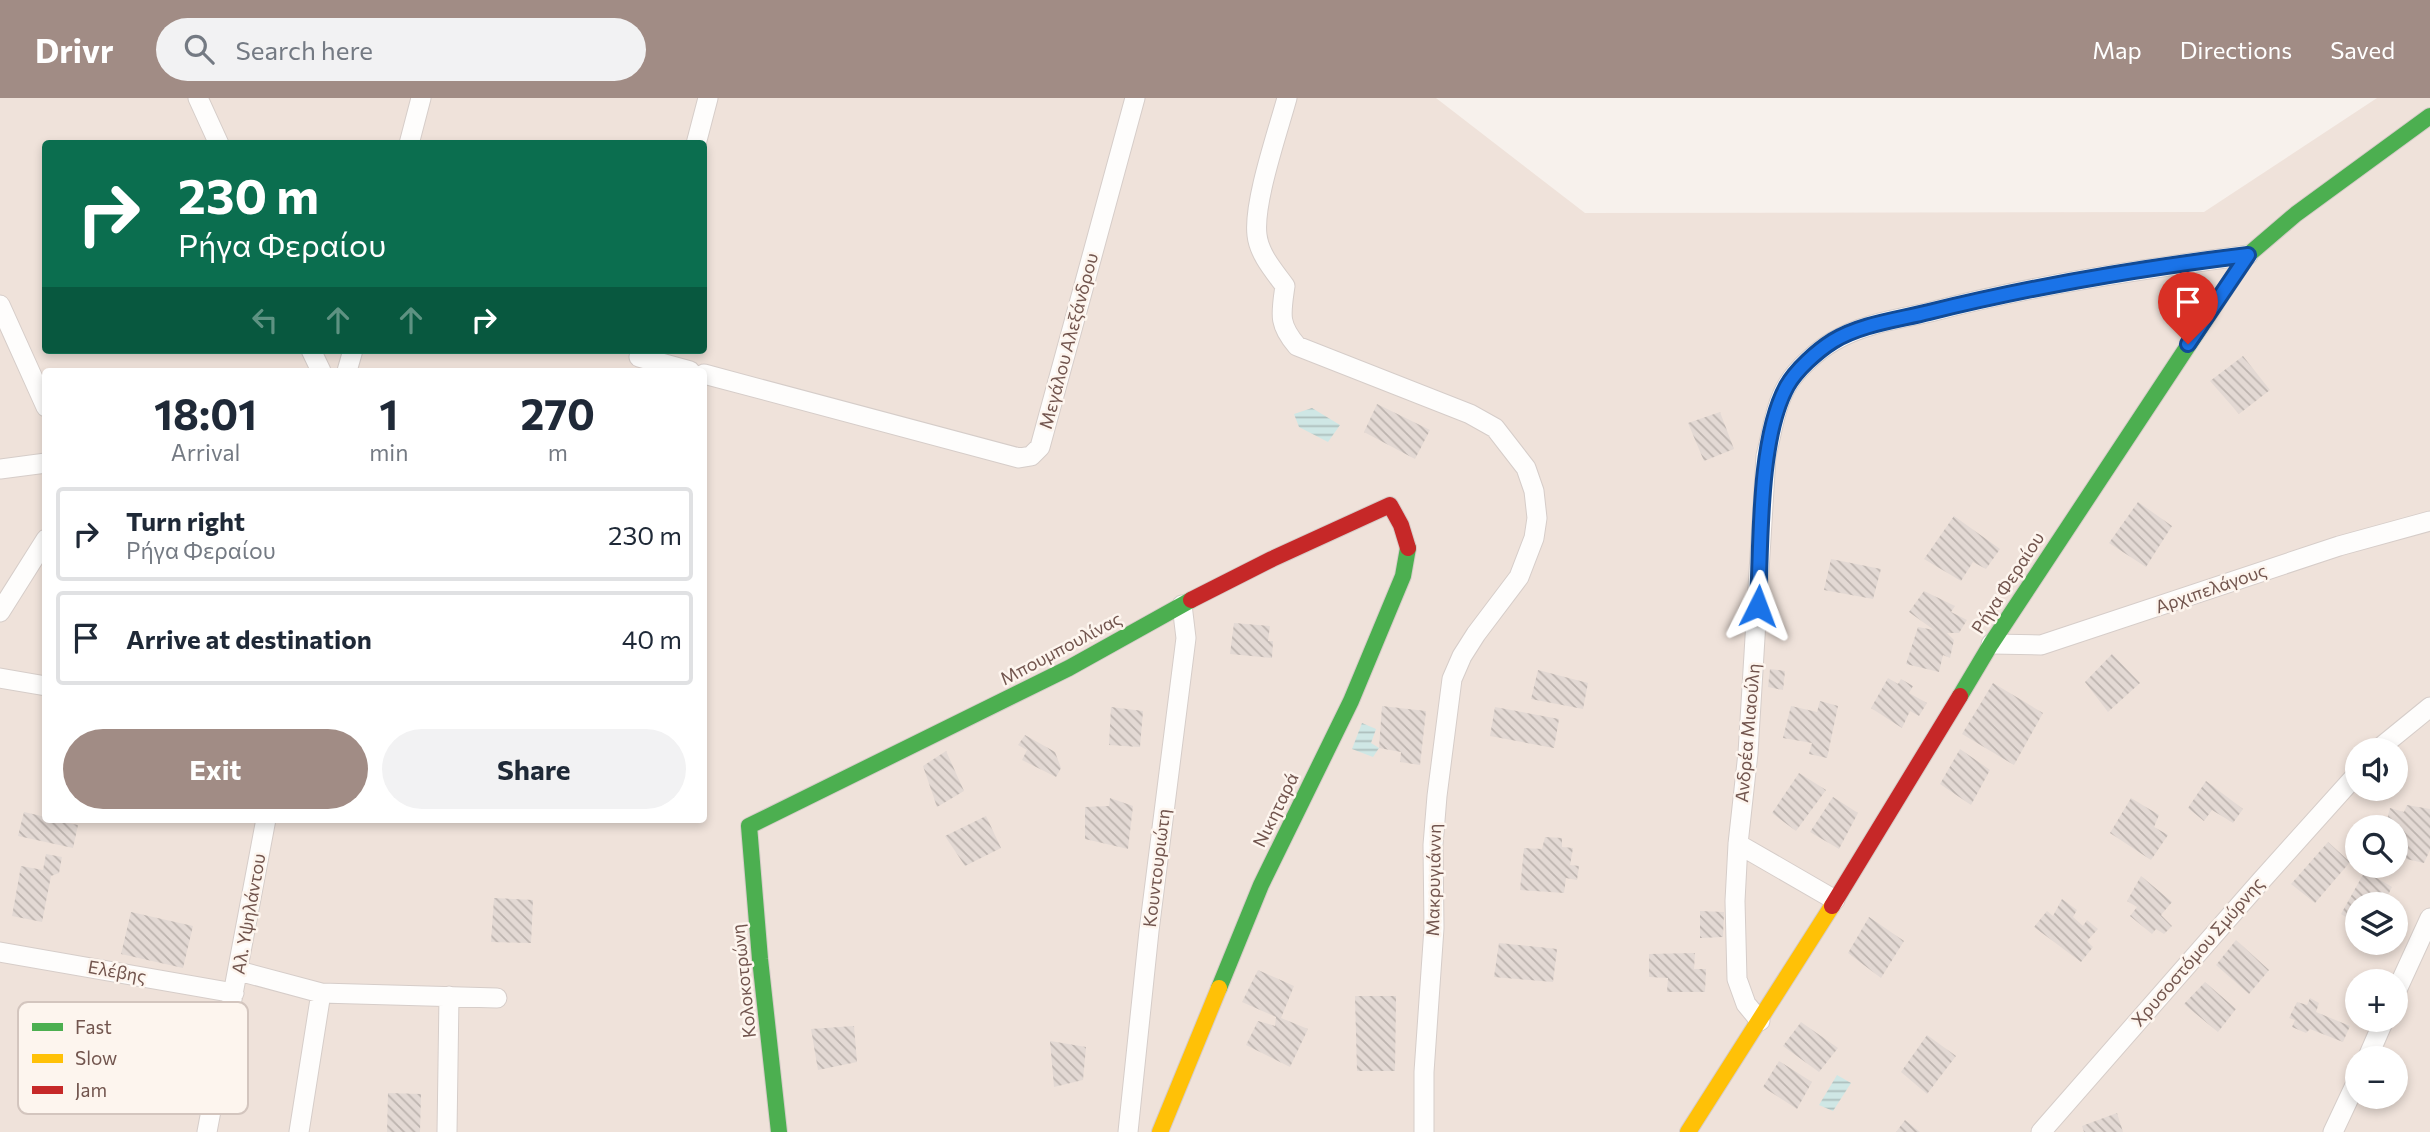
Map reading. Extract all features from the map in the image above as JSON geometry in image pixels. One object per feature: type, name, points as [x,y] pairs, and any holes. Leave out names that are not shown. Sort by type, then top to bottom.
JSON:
[{"type":"street","points":[[198,98],[217,140]]},
{"type":"street","points":[[410,140],[421,98]]},
{"type":"street","points":[[697,140],[708,98]]},
{"type":"street","name":"Μεγάλου Αλεξάνδρου","points":[[707,375],[1019,458],[1031,456],[1041,447],[1136,98]]},
{"type":"street","name":"Μακρυγιάννη","points":[[1287,98],[1258,211],[1257,235],[1263,254],[1285,286],[1281,312],[1286,333],[1297,346],[1470,414],[1495,428],[1526,468],[1534,491],[1537,518],[1534,538],[1519,577],[1476,634],[1452,679],[1433,845],[1434,928],[1425,1061],[1424,1132]]},
{"type":"street","name":"Ρήγα Φεραίου","points":[[1688,1132],[1760,1021],[1991,644],[2248,255],[2296,214],[2430,116]]},
{"type":"street","name":"Ανδρέα Μιαούλη","points":[[1760,1021],[1746,1004],[1737,979],[1735,901],[1748,754],[1766,456],[1776,413],[1788,384],[1832,342],[1860,329],[1978,300],[2156,267],[2248,255]]},
{"type":"street","points":[[0,305],[42,398]]},
{"type":"street","points":[[638,359],[677,368]]},
{"type":"street","points":[[0,469],[42,464]]},
{"type":"street","name":"Μπουμπουλίνας","points":[[749,826],[1069,668],[1272,559],[1390,505]]},
{"type":"street","name":"Νικηταρά","points":[[1160,1132],[1261,885],[1351,701],[1402,576],[1408,549],[1401,525],[1390,505]]},
{"type":"street","name":"Αρχιπελάγους","points":[[1991,644],[2041,645],[2339,546],[2430,521]]},
{"type":"street","points":[[0,612],[42,545]]},
{"type":"street","name":"Κουντουριώτη","points":[[1128,1132],[1151,918],[1186,638],[1182,605]]},
{"type":"street","points":[[0,678],[42,685]]},
{"type":"street","points":[[2392,738],[2430,707]]},
{"type":"street","name":"Χρυσοστόμου Σμύρνης","points":[[2041,1132],[2345,787]]},
{"type":"street","name":"Αλ. Υψηλάντου","points":[[232,1002],[265,823]]},
{"type":"street","name":"Κολοκοτρώνη","points":[[749,826],[779,1132]]},
{"type":"street","points":[[1738,844],[1835,900]]},
{"type":"street","points":[[2407,969],[2430,918]]},
{"type":"street","name":"Ελέβης","points":[[0,952],[234,993]]},
{"type":"street","points":[[239,971],[321,993],[497,998]]},
{"type":"street","points":[[299,1132],[321,993]]},
{"type":"street","points":[[447,1132],[449,996]]},
{"type":"street","points":[[2333,1132],[2345,1106]]},
{"type":"street","name":"Αλ. Υψηλάντου","points":[[207,1132],[210,1114]]},
{"type":"shaded area","points":[[0,98],[1436,98],[1585,213],[2204,212],[2377,98],[2430,98],[2430,1132],[0,1132]]},
{"type":"water","points":[[1312,408],[1340,425],[1328,442],[1299,427],[1294,414]]},
{"type":"water","points":[[1362,723],[1376,729],[1371,743],[1379,748],[1373,757],[1352,749]]},
{"type":"water","points":[[1837,1075],[1851,1083],[1833,1111],[1819,1105]]},
{"type":"building","points":[[2243,356],[2270,390],[2239,414],[2210,381]]},
{"type":"building","points":[[1377,404],[1430,430],[1415,459],[1364,432]]},
{"type":"building","points":[[1720,412],[1734,449],[1704,461],[1688,423]]},
{"type":"building","points":[[2138,502],[2172,526],[2146,567],[2109,543]]},
{"type":"building","points":[[1954,516],[2000,549],[1986,569],[1973,562],[1961,581],[1924,559]]},
{"type":"building","points":[[1831,559],[1881,569],[1873,599],[1824,590]]},
{"type":"building","points":[[1924,591],[1955,606],[1951,612],[1967,620],[1959,633],[1947,633],[1954,640],[1950,658],[1943,655],[1939,672],[1906,664],[1918,627],[1934,630],[1909,612]]},
{"type":"building","points":[[1234,623],[1270,626],[1268,641],[1273,641],[1272,658],[1230,654]]},
{"type":"building","points":[[2112,654],[2140,683],[2108,712],[2085,682]]},
{"type":"building","points":[[1770,669],[1785,671],[1783,690],[1768,687]]},
{"type":"building","points":[[1538,670],[1588,683],[1583,709],[1531,699]]},
{"type":"building","points":[[1888,678],[1898,684],[1901,679],[1913,686],[1909,693],[1927,703],[1919,716],[1910,711],[1902,728],[1871,708]]},
{"type":"building","points":[[1993,683],[2043,713],[2014,765],[1962,734]]},
{"type":"building","points":[[1820,701],[1838,706],[1827,758],[1809,754],[1812,743],[1783,738],[1791,706],[1817,712]]},
{"type":"building","points":[[1382,706],[1426,711],[1420,765],[1400,762],[1401,752],[1379,748]]},
{"type":"building","points":[[1111,707],[1143,711],[1140,747],[1109,745]]},
{"type":"building","points":[[1495,707],[1559,719],[1554,748],[1490,736]]},
{"type":"building","points":[[1025,735],[1055,752],[1061,768],[1056,777],[1022,760],[1027,750],[1018,745]]},
{"type":"building","points":[[1960,749],[1990,770],[1971,805],[1940,784]]},
{"type":"building","points":[[946,751],[964,791],[937,807],[923,766]]},
{"type":"building","points":[[1799,773],[1826,790],[1796,831],[1772,813]]},
{"type":"building","points":[[2206,781],[2243,809],[2233,823],[2212,810],[2204,821],[2188,808]]},
{"type":"building","points":[[1833,797],[1858,813],[1839,849],[1810,832]]},
{"type":"building","points":[[1110,798],[1133,806],[1128,849],[1085,839],[1085,807],[1109,806]]},
{"type":"building","points":[[2131,798],[2159,815],[2154,827],[2168,835],[2151,860],[2110,833]]},
{"type":"building","points":[[2407,805],[2430,809],[2430,850],[2424,863],[2408,859],[2408,815],[2388,815],[2390,808],[2404,812]]},
{"type":"building","points":[[24,812],[42,816],[42,823],[78,825],[73,848],[18,836]]},
{"type":"building","points":[[986,816],[1001,848],[965,866],[945,836]]},
{"type":"building","points":[[1545,837],[1562,838],[1562,847],[1573,848],[1570,865],[1579,866],[1577,880],[1566,878],[1564,893],[1520,890],[1524,848],[1542,849]]},
{"type":"building","points":[[2328,842],[2345,857],[2345,868],[2315,903],[2291,884]]},
{"type":"building","points":[[46,854],[62,857],[59,873],[51,876],[42,922],[12,916],[21,866],[43,870]]},
{"type":"building","points":[[2141,876],[2172,902],[2161,915],[2172,926],[2164,934],[2156,929],[2152,934],[2130,916],[2137,907],[2127,901]]},
{"type":"building","points":[[2361,878],[2377,878],[2392,887],[2390,892],[2353,892]]},
{"type":"building","points":[[494,898],[533,900],[531,943],[491,942]]},
{"type":"building","points":[[2062,899],[2077,910],[2073,917],[2083,926],[2087,920],[2098,929],[2087,941],[2093,947],[2081,962],[2034,927],[2047,911],[2053,916]]},
{"type":"building","points":[[1700,911],[1724,912],[1723,937],[1700,938]]},
{"type":"building","points":[[131,912],[193,926],[183,968],[121,954]]},
{"type":"building","points":[[1869,917],[1904,941],[1881,978],[1848,953]]},
{"type":"building","points":[[2236,940],[2269,970],[2249,994],[2216,965]]},
{"type":"building","points":[[1499,943],[1557,949],[1553,982],[1494,977]]},
{"type":"building","points":[[1695,953],[1694,969],[1706,969],[1705,992],[1667,992],[1668,978],[1649,977],[1649,954]]},
{"type":"building","points":[[1258,970],[1294,986],[1281,1018],[1308,1029],[1290,1067],[1246,1045],[1258,1021],[1275,1026],[1276,1017],[1242,1002]]},
{"type":"building","points":[[2205,982],[2236,1009],[2218,1032],[2184,1004]]},
{"type":"building","points":[[1355,996],[1396,996],[1395,1071],[1357,1071]]},
{"type":"building","points":[[2310,998],[2319,1003],[2316,1012],[2345,1024],[2345,1032],[2347,1032],[2343,1042],[2310,1029],[2306,1033],[2292,1027],[2295,1020],[2289,1018],[2297,1002],[2307,1005]]},
{"type":"building","points":[[1801,1022],[1838,1048],[1819,1072],[1783,1046]]},
{"type":"building","points":[[854,1026],[857,1062],[818,1070],[811,1029]]},
{"type":"building","points":[[1927,1035],[1956,1056],[1927,1094],[1901,1072]]},
{"type":"building","points":[[1050,1041],[1086,1047],[1083,1080],[1054,1087]]},
{"type":"building","points":[[1779,1061],[1812,1082],[1797,1109],[1763,1087]]},
{"type":"building","points":[[388,1093],[421,1094],[420,1132],[387,1132]]},
{"type":"building","points":[[2117,1113],[2123,1132],[2084,1132],[2082,1126]]},
{"type":"building","points":[[1905,1120],[1920,1132],[1896,1132]]},
{"type":"traffic: fast","points":[[1960,696],[1991,644],[2248,255],[2296,214],[2430,116]]},
{"type":"traffic: fast","points":[[1219,988],[1261,885],[1351,701],[1403,576],[1408,548]]},
{"type":"traffic: fast","points":[[779,1132],[749,826],[1069,668],[1191,600]]},
{"type":"traffic: slow","points":[[1688,1132],[1832,906]]},
{"type":"traffic: slow","points":[[1160,1132],[1219,988]]},
{"type":"traffic: jam","points":[[1191,600],[1272,559],[1390,505],[1401,525],[1408,548]]},
{"type":"traffic: jam","points":[[1832,906],[1960,696]]},
{"type":"route","points":[[1758,606],[1766,456],[1776,413],[1788,384],[1832,342],[1860,329],[1978,300],[2156,267],[2248,255],[2188,344]]}]
